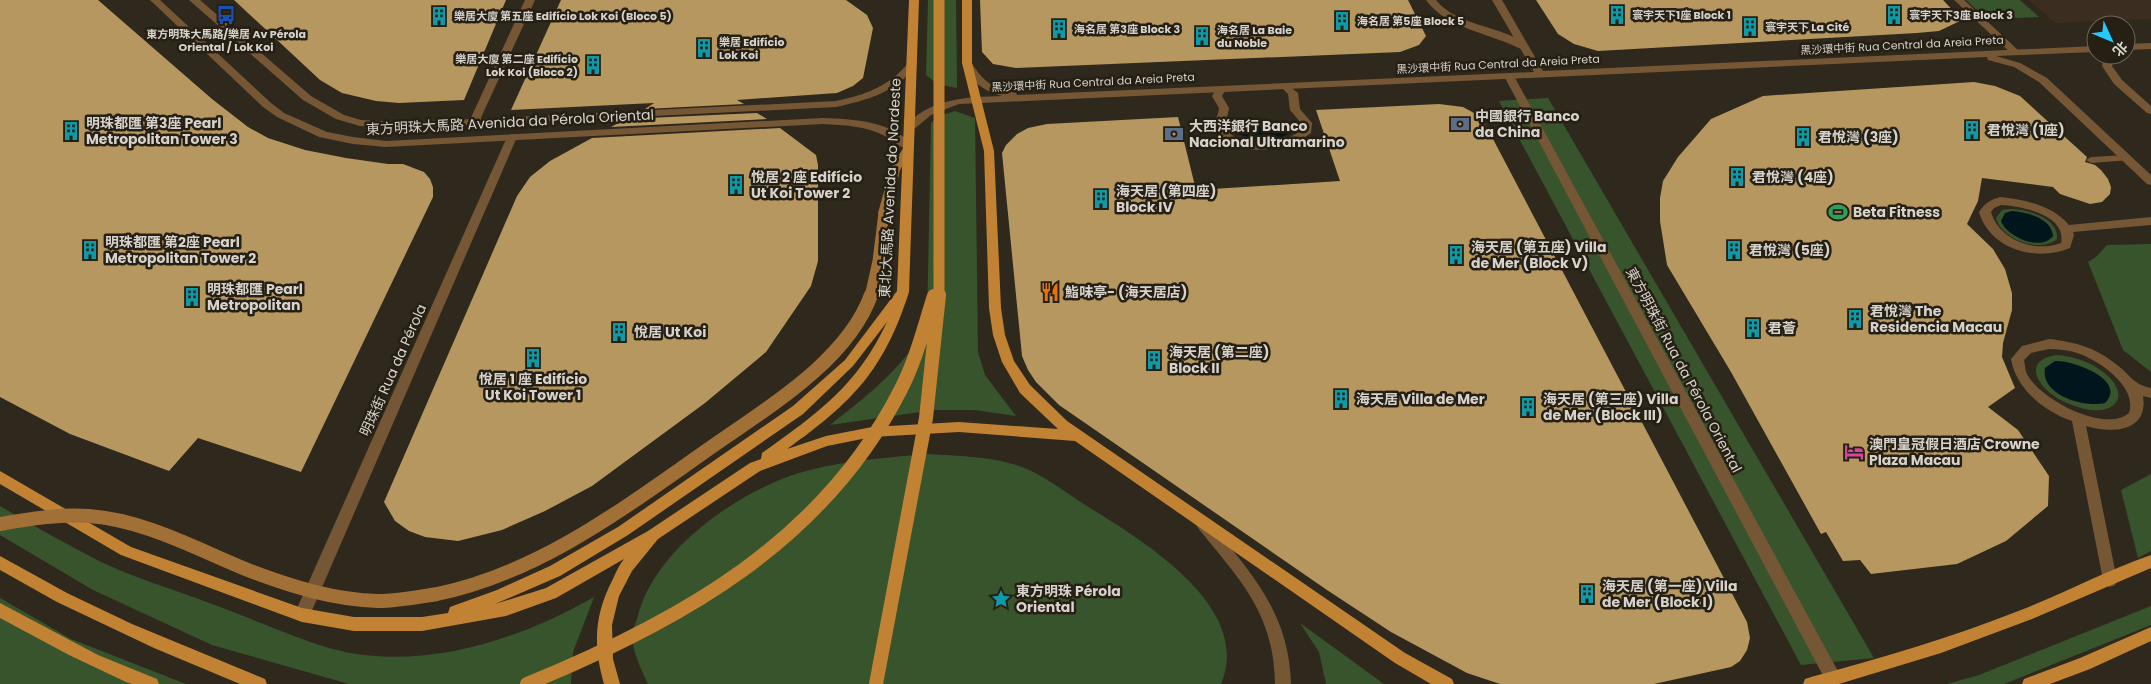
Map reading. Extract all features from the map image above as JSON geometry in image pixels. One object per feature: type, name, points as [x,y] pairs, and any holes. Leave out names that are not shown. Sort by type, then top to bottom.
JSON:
[{"type":"main road","name":"東北大馬路 Avenida do Nordeste","points":[[754,466],[826,414],[856,384],[879,353],[891,330],[903,292],[914,0]]},
{"type":"main road","points":[[876,684],[926,418],[941,275],[939,0]]},
{"type":"main road","points":[[966,0],[967,63],[990,151],[995,308],[999,335],[1008,362],[1025,389],[1048,414],[1078,436],[1400,658],[1446,684]]},
{"type":"main road","points":[[0,524],[47,517],[102,517],[159,533],[251,571],[348,598],[380,601],[421,597],[503,575],[568,545],[607,520],[767,407],[832,353],[866,308],[878,264],[884,213],[895,170],[908,147]]},
{"type":"main road","points":[[527,684],[585,662],[685,609],[756,563],[819,508],[855,463],[879,428],[901,389],[918,349],[941,275]]},
{"type":"main road","points":[[422,624],[555,571],[624,531],[798,410],[850,363],[903,292]]},
{"type":"main road","points":[[0,477],[126,551],[302,615],[354,624],[422,624],[506,609],[550,593],[653,534],[754,466],[826,441],[872,432],[960,427],[1078,436]]},
{"type":"main road","points":[[612,684],[605,659],[604,626],[612,595],[627,566],[653,534]]},
{"type":"main road","points":[[1811,684],[1940,647],[2032,614],[2151,561]]},
{"type":"main road","points":[[0,562],[93,613],[179,653],[258,684]]},
{"type":"main road","points":[[0,610],[47,637],[108,668],[151,684]]},
{"type":"main road","points":[[2030,684],[2084,664],[2151,634]]},
{"type":"street","name":"東方明珠大馬路 Avenida da Pérola Oriental","points":[[155,0],[285,119],[306,129],[358,142],[386,144],[791,122],[852,122],[881,129],[908,147]]},
{"type":"street","name":"東方明珠大馬路 Avenida da Pérola Oriental","points":[[194,0],[307,98],[340,117],[360,123],[474,122],[836,104],[867,96],[898,82],[912,64]]},
{"type":"street","points":[[474,122],[530,0]]},
{"type":"street","points":[[1431,0],[1440,12],[1500,34],[1524,47]]},
{"type":"street","points":[[1497,0],[1540,74]]},
{"type":"street","points":[[1960,0],[2015,52]]},
{"type":"street","points":[[2136,47],[2151,46]]},
{"type":"street","name":"黑沙環中街 Rua Central da Areia Preta","points":[[909,128],[919,118],[936,108],[957,101],[2086,49]]},
{"type":"street","points":[[1967,55],[2006,62],[2043,80],[2151,181]]},
{"type":"street","points":[[967,63],[973,76],[986,86],[1004,94],[1037,98]]},
{"type":"street","points":[[2107,65],[2113,76],[2151,111]]},
{"type":"street","name":"東方明珠街 Rua da Pérola Oriental","points":[[1509,76],[1833,678]]},
{"type":"street","points":[[1221,89],[1217,96],[1224,108],[1220,127],[1222,131],[1240,142],[1266,146],[1290,142],[1307,131],[1307,123],[1295,110],[1293,92],[1285,86]]},
{"type":"street","name":"明珠街 Rua da Pérola","points":[[302,615],[512,136]]},
{"type":"street","points":[[2091,160],[2127,158]]},
{"type":"street","points":[[2066,229],[2067,242],[2060,248],[2047,251],[2029,248],[1999,234],[1987,222],[1985,212],[1989,206],[1996,202],[2021,203],[2046,212],[2066,229],[2151,221]]},
{"type":"street","points":[[2049,344],[2082,350],[2118,370],[2136,390],[2140,406],[2137,414],[2131,420],[2109,425],[2078,419],[2045,402],[2025,382],[2019,370],[2018,361],[2026,350],[2049,344]]},
{"type":"street","points":[[2136,390],[2151,393]]},
{"type":"street","points":[[2078,419],[2110,580]]},
{"type":"street","points":[[1200,520],[1253,586],[1266,607],[1279,641],[1283,684]]},
{"type":"shaded area","points":[[2029,0],[2151,0],[2151,19],[2136,20],[2136,15],[2086,15],[2086,22],[2055,23]]},
{"type":"green space","points":[[928,0],[956,0],[957,88],[937,84],[926,75]]},
{"type":"green space","points":[[1966,0],[2020,0],[2039,17],[1986,19]]},
{"type":"green space","points":[[1548,98],[1874,658],[1801,665],[1499,101]]},
{"type":"green space","points":[[955,111],[975,118],[978,352],[985,375],[1016,416],[975,410],[934,410],[830,425],[884,380],[908,354],[927,324],[931,123],[939,116]]},
{"type":"green space","points":[[2009,209],[2032,213],[2047,220],[2053,225],[2057,239],[2041,245],[2022,242],[2013,238],[1999,226],[1996,218],[2002,210]]},
{"type":"green space","points":[[2151,244],[2151,372],[2123,350],[2088,262],[2096,257],[2107,245]]},
{"type":"green space","points":[[2058,355],[2086,362],[2105,373],[2116,386],[2118,399],[2114,404],[2102,410],[2085,409],[2067,403],[2050,393],[2039,381],[2036,369],[2042,360]]},
{"type":"green space","points":[[928,454],[987,459],[1011,463],[1030,470],[1110,520],[1162,557],[1187,578],[1207,602],[1222,628],[1227,655],[1221,684],[648,684],[634,649],[632,637],[634,628],[645,596],[658,574],[674,553],[693,534],[714,517],[759,489],[798,473],[854,462]]},
{"type":"green space","points":[[2151,474],[2151,551],[2138,558],[2121,490]]},
{"type":"green space","points":[[0,506],[87,555],[126,573],[314,643],[363,655],[397,657],[466,648],[500,639],[533,627],[594,597],[573,652],[571,684],[349,684],[212,645],[93,590],[0,535]]},
{"type":"green space","points":[[0,598],[71,639],[186,684],[0,684]]},
{"type":"green space","points":[[2151,606],[2151,625],[2004,684],[1947,684],[1979,675]]},
{"type":"green space","points":[[1300,623],[1384,684],[1326,684],[1319,652]]},
{"type":"water","points":[[1258,124],[1270,124],[1293,129],[1293,132],[1273,139],[1252,138],[1238,134],[1247,127]]},
{"type":"water","points":[[2012,211],[2043,220],[2052,230],[2053,236],[2048,241],[2041,243],[2033,243],[2017,237],[2004,227],[2001,221],[2005,213]]},
{"type":"water","points":[[2055,361],[2085,368],[2104,379],[2109,387],[2110,395],[2105,403],[2096,404],[2075,401],[2065,398],[2056,392],[2049,386],[2045,377],[2045,368]]},
{"type":"building","name":"明珠都匯 Pearl Metropolitan","points":[[0,0],[98,0],[212,99],[248,127],[268,138],[305,150],[346,158],[388,164],[403,164],[424,172],[430,179],[433,187],[433,197],[301,472],[198,438],[169,471],[70,434],[0,397]]},
{"type":"building","points":[[234,0],[506,0],[464,100],[399,103],[376,101],[342,93],[320,80]]},
{"type":"building","name":"樂居 Edifício Lok Koi","points":[[561,0],[846,0],[867,15],[873,28],[863,78],[853,86],[837,93],[737,100],[744,104],[645,109],[654,103],[511,110]]},
{"type":"building","name":"海名居 La Baie du Noble","points":[[980,0],[1408,0],[1426,36],[1419,45],[1400,52],[1016,68],[993,64],[982,52]]},
{"type":"building","name":"寰宇天下 La Cité","points":[[1536,0],[1943,0],[1962,20],[1939,31],[1917,33],[1598,51],[1574,44],[1558,34]]},
{"type":"building","name":"君悅灣 The Residencia Macau","points":[[1974,82],[1995,86],[2020,96],[2087,157],[2085,162],[2095,165],[2101,170],[2111,187],[2110,194],[2102,202],[2090,204],[2060,194],[2053,187],[1982,178],[1978,201],[1967,224],[1993,249],[2005,269],[2012,293],[2012,310],[2003,343],[2002,357],[2015,388],[1988,407],[2018,430],[2049,476],[2048,506],[2006,541],[1957,564],[1871,574],[1860,560],[1843,561],[1826,532],[1821,534],[1731,372],[1667,265],[1660,221],[1660,198],[1663,181],[1678,157],[1711,119],[1763,96]]},
{"type":"building","name":"海天居 Villa de Mer","points":[[1439,104],[1463,107],[1483,120],[1747,622],[1750,638],[1747,650],[1740,661],[1731,667],[1654,684],[1500,684],[1467,673],[1391,632],[1327,590],[1059,405],[1036,382],[1028,370],[1022,356],[1002,153],[1006,145],[1017,134],[1028,128],[1047,124],[1178,117],[1196,190],[1340,181],[1316,110]]},
{"type":"building","points":[[757,113],[767,119],[611,127],[626,119]]},
{"type":"building","name":"悅居 Ut Koi","points":[[780,128],[816,155],[818,165],[818,261],[811,286],[766,352],[705,403],[592,486],[545,511],[502,530],[458,541],[425,537],[409,531],[395,521],[384,502],[517,196],[530,177],[550,161],[592,138]]},
{"type":"place","name":"東方明珠大馬路/樂居 Av Pérola Oriental / Lok Koi","points":[[226,15]]},
{"type":"place","name":"寰宇天下1座 Block 1","points":[[1617,15]]},
{"type":"place","name":"寰宇天下3座 Block 3","points":[[1894,15]]},
{"type":"place","name":"樂居大廈 第五座 Edifício Lok Koi (Bloco 5)","points":[[439,16]]},
{"type":"place","name":"海名居 第5座 Block 5","points":[[1342,21]]},
{"type":"place","name":"寰宇天下 La Cité","points":[[1750,27]]},
{"type":"place","name":"海名居 第3座 Block 3","points":[[1059,29]]},
{"type":"place","name":"海名居 La Baie du Noble","points":[[1202,36]]},
{"type":"place","name":"樂居 Edifício Lok Koi","points":[[704,48]]},
{"type":"place","name":"樂居大廈 第二座 Edifício Lok Koi (Bloco 2)","points":[[593,65]]},
{"type":"place","name":"中國銀行 Banco da China","points":[[1460,124]]},
{"type":"place","name":"君悅灣 (1座)","points":[[1972,130]]},
{"type":"place","name":"明珠都匯 第3座 Pearl Metropolitan Tower 3","points":[[71,131]]},
{"type":"place","name":"大西洋銀行 Banco Nacional Ultramarino","points":[[1174,134]]},
{"type":"place","name":"君悅灣 (3座)","points":[[1803,137]]},
{"type":"place","name":"君悅灣 (4座)","points":[[1737,177]]},
{"type":"place","name":"悅居 2 座 Edifício Ut Koi Tower 2","points":[[736,185]]},
{"type":"place","name":"海天居 (第四座) Block IV","points":[[1101,199]]},
{"type":"place","name":"Beta Fitness","points":[[1838,212]]},
{"type":"place","name":"明珠都匯 第2座 Pearl Metropolitan Tower 2","points":[[90,250]]},
{"type":"place","name":"君悅灣 (5座)","points":[[1734,250]]},
{"type":"place","name":"海天居 (第五座) Villa de Mer (Block V)","points":[[1456,255]]},
{"type":"place","name":"鮨味亭- (海天居店)","points":[[1050,292]]},
{"type":"place","name":"明珠都匯 Pearl Metropolitan","points":[[192,297]]},
{"type":"place","name":"君悅灣 The Residencia Macau","points":[[1855,319]]},
{"type":"place","name":"君薈","points":[[1753,328]]},
{"type":"place","name":"悅居 Ut Koi","points":[[619,332]]},
{"type":"place","name":"悅居 1 座 Edifício Ut Koi Tower 1","points":[[533,358]]},
{"type":"place","name":"海天居 (第二座) Block II","points":[[1154,360]]},
{"type":"place","name":"海天居 Villa de Mer","points":[[1341,399]]},
{"type":"place","name":"海天居 (第三座) Villa de Mer (Block III)","points":[[1528,407]]},
{"type":"place","name":"澳門皇冠假日酒店 Crowne Plaza Macau","points":[[1854,452]]},
{"type":"place","name":"海天居 (第一座) Villa de Mer (Block I)","points":[[1587,594]]},
{"type":"place","name":"東方明珠 Pérola Oriental","points":[[1001,599]]}]
